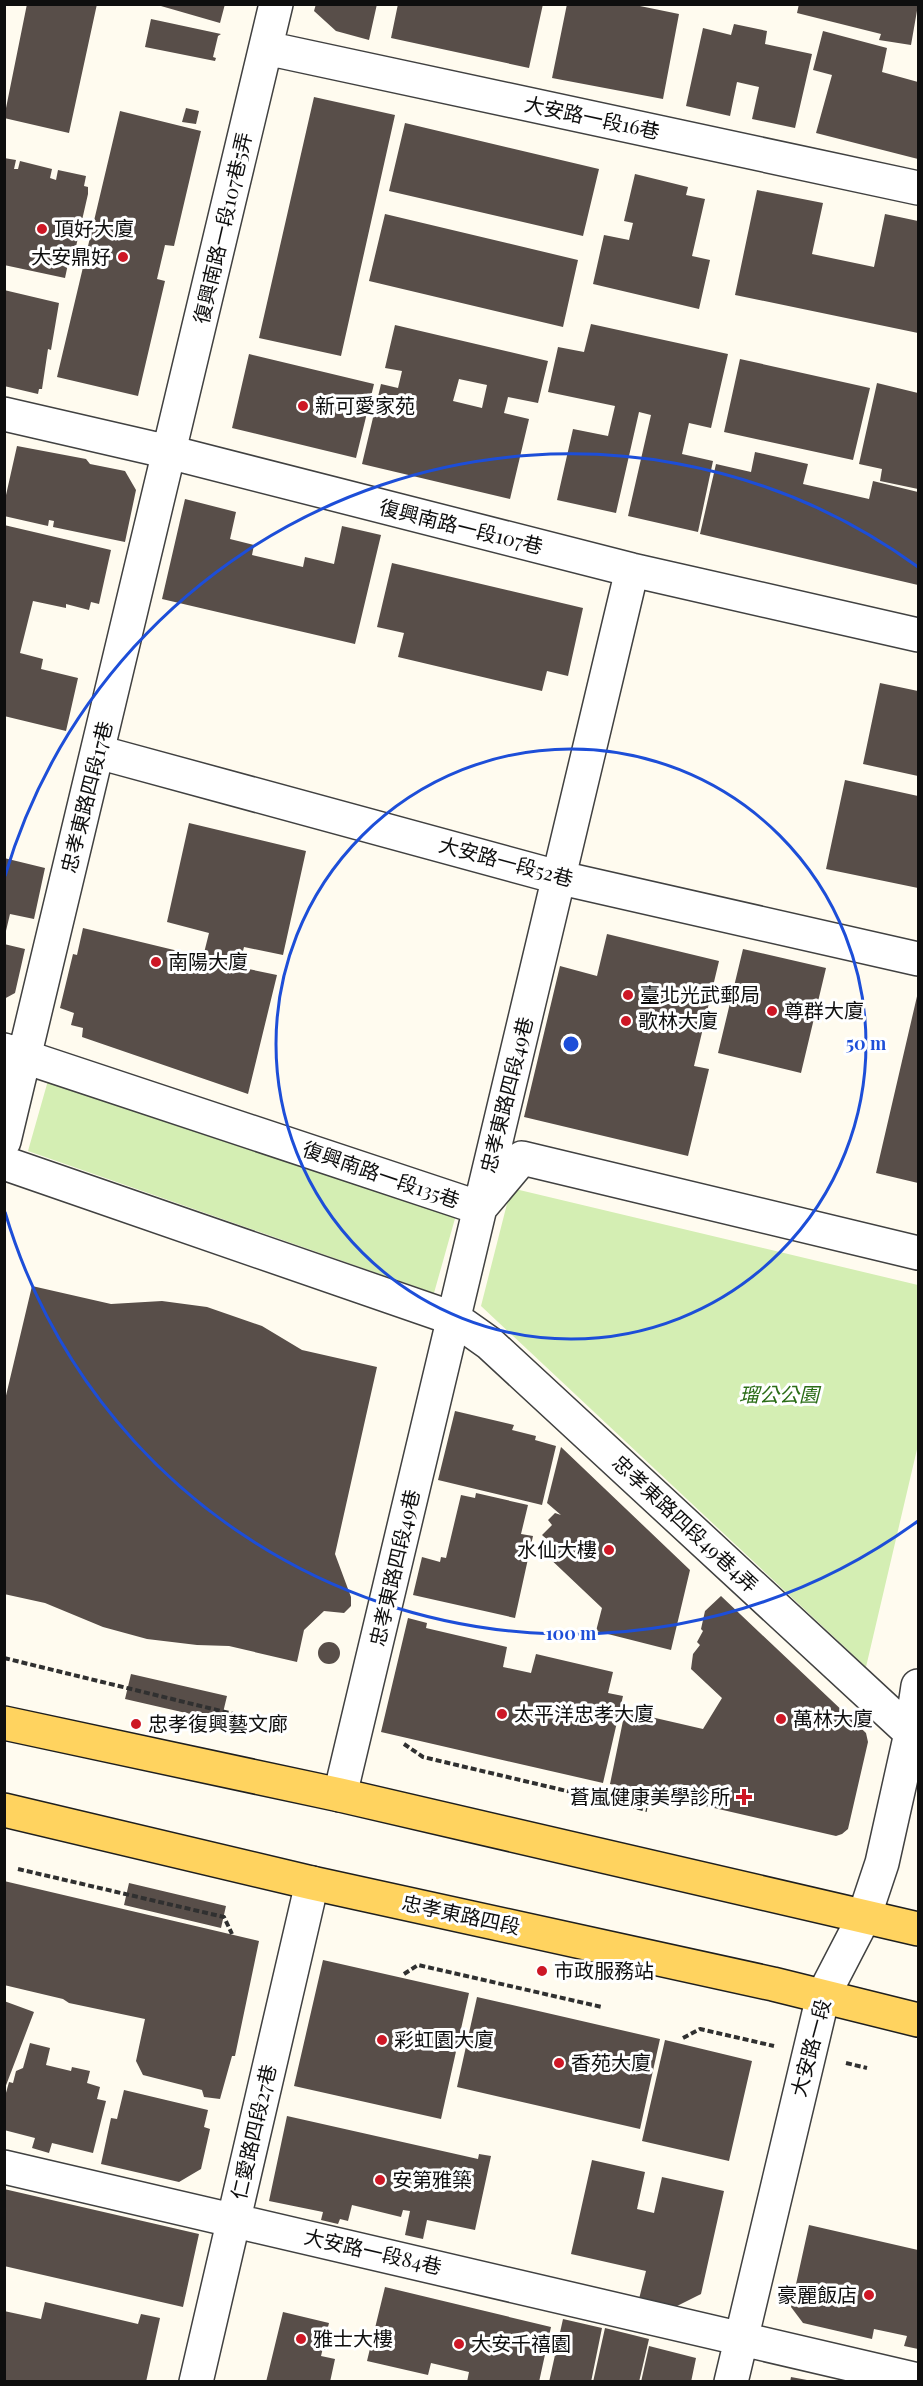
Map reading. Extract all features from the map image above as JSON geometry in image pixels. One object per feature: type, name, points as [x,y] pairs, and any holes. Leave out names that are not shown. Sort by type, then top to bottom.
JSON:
[{"type":"main road","points":[[4,1723],[340,1795],[918,1929]]},
{"type":"main road","name":"忠孝東路四段","points":[[4,1810],[312,1882],[823,1996],[918,2020]]},
{"type":"street","name":"復興南路一段107巷5弄","points":[[169,452],[276,4]]},
{"type":"street","name":"大安路一段16巷","points":[[266,48],[918,188]]},
{"type":"street","name":"復興南路一段107巷","points":[[4,414],[169,452],[632,570],[918,634]]},
{"type":"street","name":"忠孝東路四段17巷","points":[[4,1141],[15,1052],[98,752],[169,452]]},
{"type":"street","name":"忠孝東路四段49巷","points":[[340,1795],[561,878],[632,570]]},
{"type":"street","name":"大安路一段52巷","points":[[98,752],[561,878],[918,959]]},
{"type":"street","name":"復興南路一段135巷","points":[[15,1052],[480,1208],[522,1158],[918,1253]]},
{"type":"street","points":[[4,1163],[455,1319]]},
{"type":"street","name":"忠孝東路四段49巷4弄","points":[[455,1319],[489,1343],[911,1733]]},
{"type":"street","name":"大安路一段","points":[[731,2382],[823,1996],[864,1917],[882,1863],[911,1733],[918,1686]]},
{"type":"street","name":"仁愛路四段27巷","points":[[196,2382],[312,1882]]},
{"type":"street","name":"大安路一段84巷","points":[[4,2167],[234,2218],[741,2340],[918,2380]]},
{"type":"path","points":[[4,1658],[225,1710],[262,1721]]},
{"type":"path","points":[[404,1744],[423,1757],[647,1810]]},
{"type":"path","points":[[18,1869],[224,1917],[232,1934]]},
{"type":"path","points":[[404,1974],[418,1965],[602,2007]]},
{"type":"path","points":[[683,2038],[700,2029]]},
{"type":"green space","points":[[49,1077],[456,1215],[434,1293],[28,1151]]},
{"type":"green space","name":"瑠公公園","points":[[511,1188],[918,1285],[918,1445],[866,1667],[481,1306]]},
{"type":"building","points":[[27,4],[97,4],[69,133],[4,118]]},
{"type":"building","points":[[154,4],[225,4],[220,23]]},
{"type":"building","points":[[316,4],[377,4],[369,40],[336,31],[314,11]]},
{"type":"building","points":[[398,4],[543,4],[529,68],[391,38]]},
{"type":"building","points":[[567,4],[630,4],[679,14],[663,99],[552,78]]},
{"type":"building","points":[[799,4],[918,4],[911,45],[879,40],[881,34],[797,13]]},
{"type":"building","points":[[151,19],[221,34],[218,36],[213,57],[216,58],[215,61],[145,47]]},
{"type":"building","points":[[734,24],[767,31],[765,44],[812,54],[795,128],[752,119],[759,87],[737,82],[730,116],[686,106],[703,28],[731,35]]},
{"type":"building","points":[[823,31],[887,48],[882,72],[918,82],[918,159],[816,133],[832,75],[813,70]]},
{"type":"building","points":[[314,97],[395,115],[341,356],[259,338]]},
{"type":"building","points":[[186,108],[199,111],[196,124],[182,122]]},
{"type":"building","name":"大安鼎好","points":[[120,111],[201,131],[174,246],[165,245],[157,279],[165,281],[138,396],[57,377]]},
{"type":"building","points":[[405,123],[599,169],[583,236],[389,191]]},
{"type":"building","name":"頂好大廈","points":[[4,158],[16,160],[14,169],[18,169],[20,161],[52,169],[50,178],[56,180],[58,170],[86,176],[84,186],[88,187],[88,194],[72,264],[68,264],[65,278],[4,265]]},
{"type":"building","points":[[635,174],[688,187],[686,195],[705,199],[692,256],[710,260],[699,309],[593,284],[604,235],[629,240],[633,223],[624,221]]},
{"type":"building","points":[[757,190],[823,203],[812,254],[874,267],[885,214],[918,221],[918,333],[735,295]]},
{"type":"building","points":[[385,214],[578,260],[563,327],[369,281]]},
{"type":"building","points":[[4,290],[59,303],[51,350],[48,349],[42,389],[39,389],[38,394],[4,386]]},
{"type":"building","points":[[591,324],[728,354],[711,428],[689,423],[682,454],[713,461],[698,532],[628,516],[651,415],[639,412],[616,513],[557,500],[573,429],[608,436],[615,406],[548,392],[558,347],[584,352]]},
{"type":"building","points":[[395,325],[548,361],[538,403],[508,397],[504,413],[529,419],[510,499],[362,464],[381,384],[398,388],[402,371],[385,368]],"holes":[[[459,379],[487,385],[482,408],[453,401]]]},
{"type":"building","name":"新可愛家苑","points":[[249,354],[374,384],[356,458],[232,428]]},
{"type":"building","points":[[740,359],[870,388],[853,460],[724,432]]},
{"type":"building","points":[[877,383],[918,393],[918,489],[880,481],[882,469],[859,464]]},
{"type":"building","points":[[17,446],[86,459],[90,464],[125,471],[136,490],[125,542],[53,527],[54,521],[49,520],[48,526],[4,516],[4,504]]},
{"type":"building","points":[[755,452],[808,464],[803,484],[869,499],[873,481],[918,492],[918,585],[700,534],[716,464],[751,472]]},
{"type":"building","points":[[185,499],[236,512],[230,539],[254,545],[252,555],[303,567],[305,557],[334,564],[342,526],[381,535],[355,644],[162,599]]},
{"type":"building","points":[[4,525],[111,550],[99,604],[91,602],[89,610],[66,604],[66,608],[33,601],[20,653],[43,659],[41,669],[78,678],[66,731],[4,716]]},
{"type":"building","points":[[392,563],[583,608],[568,676],[547,671],[542,691],[398,657],[404,633],[377,627]]},
{"type":"building","points":[[880,683],[918,691],[918,776],[863,764]]},
{"type":"building","points":[[845,780],[918,796],[918,888],[826,869]]},
{"type":"building","name":"南陽大廈","points":[[189,823],[306,851],[283,955],[244,947],[239,967],[277,975],[248,1094],[82,1037],[83,1028],[71,1025],[74,1013],[60,1008],[73,954],[77,955],[83,928],[203,957],[209,933],[167,922]]},
{"type":"building","points":[[4,858],[45,868],[34,919],[10,914],[5,935]]},
{"type":"building","name":"歌林大廈","points":[[607,934],[719,961],[694,1066],[709,1069],[688,1156],[524,1117],[560,966],[597,976]]},
{"type":"building","points":[[4,944],[25,949],[15,993],[4,999]]},
{"type":"building","name":"尊群大廈","points":[[743,949],[826,968],[801,1073],[718,1053]]},
{"type":"building","points":[[918,992],[918,1183],[876,1173]]},
{"type":"building","points":[[32,1286],[111,1304],[162,1301],[207,1307],[262,1326],[302,1350],[377,1367],[335,1554],[351,1597],[351,1606],[344,1613],[324,1611],[304,1630],[297,1662],[229,1646],[147,1639],[103,1627],[45,1603],[4,1594],[4,1404]]},
{"type":"building","points":[[455,1411],[514,1425],[512,1430],[536,1436],[535,1440],[556,1446],[542,1505],[438,1480]]},
{"type":"building","name":"水仙大樓","points":[[561,1447],[690,1570],[671,1650],[596,1631],[602,1608],[545,1554],[553,1545],[542,1535],[552,1525],[548,1520],[555,1513],[561,1515],[547,1503]]},
{"type":"building","points":[[476,1493],[528,1505],[521,1534],[533,1536],[515,1618],[413,1595],[422,1557],[440,1562],[441,1557],[446,1558],[461,1495],[475,1498]]},
{"type":"building","name":"萬林大廈","points":[[721,1596],[866,1733],[868,1742],[848,1829],[842,1834],[836,1836],[610,1784],[625,1711],[703,1729],[722,1698],[691,1669],[693,1654],[700,1645],[697,1642],[703,1631],[701,1629],[705,1611]]},
{"type":"building","name":"太平洋忠孝大廈","points":[[408,1618],[427,1623],[426,1628],[507,1647],[503,1667],[531,1673],[536,1654],[613,1672],[608,1693],[623,1696],[603,1783],[381,1732]]},
{"type":"building","points":[[329,1642],[337,1645],[340,1653],[337,1661],[329,1664],[321,1661],[318,1653],[321,1645]]},
{"type":"building","points":[[131,1674],[227,1696],[221,1721],[125,1699]]},
{"type":"building","points":[[4,1881],[259,1941],[235,2056],[232,2056],[220,2099],[204,2097],[202,2090],[143,2075],[136,2061],[145,2019],[69,2003],[63,1999],[4,1985]]},
{"type":"building","points":[[129,1883],[226,1906],[221,1928],[124,1905]]},
{"type":"building","name":"彩虹園大廈","points":[[323,1960],[469,1993],[441,2119],[294,2086]]},
{"type":"building","name":"香苑大廈","points":[[477,1997],[660,2039],[640,2129],[457,2087]]},
{"type":"building","points":[[4,2001],[34,2012],[5,2088],[4,2088]]},
{"type":"building","points":[[665,2040],[752,2061],[729,2161],[642,2141]]},
{"type":"building","points":[[30,2043],[50,2048],[46,2065],[71,2071],[72,2067],[90,2071],[87,2083],[100,2087],[97,2099],[106,2101],[93,2153],[52,2143],[49,2153],[32,2148],[35,2138],[4,2130],[4,2100],[9,2082],[13,2083],[16,2071],[23,2068]]},
{"type":"building","points":[[124,2090],[208,2110],[204,2127],[210,2129],[201,2169],[179,2182],[101,2164],[111,2118],[117,2119]]},
{"type":"building","name":"安第雅築","points":[[287,2116],[478,2159],[479,2154],[491,2156],[475,2230],[427,2220],[423,2239],[405,2235],[410,2211],[403,2210],[401,2217],[352,2205],[348,2221],[340,2219],[338,2224],[321,2220],[323,2212],[269,2201]]},
{"type":"building","points":[[592,2160],[645,2172],[637,2209],[654,2213],[662,2177],[724,2191],[701,2294],[675,2307],[639,2299],[646,2271],[571,2254]]},
{"type":"building","points":[[4,2189],[199,2234],[183,2307],[4,2266]]},
{"type":"building","points":[[809,2225],[918,2250],[918,2349],[904,2346],[907,2336],[874,2329],[872,2339],[803,2323],[791,2307]]},
{"type":"building","name":"大安千禧園","points":[[385,2287],[551,2327],[539,2382],[467,2382],[469,2372],[431,2363],[428,2375],[367,2361]]},
{"type":"building","points":[[45,2302],[138,2324],[141,2314],[160,2318],[146,2382],[4,2382],[4,2311],[41,2319]]},
{"type":"building","name":"雅士大樓","points":[[283,2312],[329,2323],[321,2356],[335,2359],[330,2382],[266,2382]]},
{"type":"building","points":[[563,2319],[602,2328],[591,2382],[549,2382]]},
{"type":"building","points":[[605,2328],[649,2339],[639,2382],[593,2382]]},
{"type":"building","points":[[649,2346],[696,2358],[691,2382],[641,2382]]},
{"type":"building","points":[[791,2377],[807,2380],[807,2382],[790,2382]]},
{"type":"place","name":"頂好大廈","points":[[42,229]]},
{"type":"place","name":"大安鼎好","points":[[123,257]]},
{"type":"place","name":"新可愛家苑","points":[[303,406]]},
{"type":"place","name":"南陽大廈","points":[[156,962]]},
{"type":"place","name":"臺北光武郵局","points":[[628,995]]},
{"type":"place","name":"尊群大廈","points":[[772,1011]]},
{"type":"place","name":"歌林大廈","points":[[626,1021]]},
{"type":"place","name":"水仙大樓","points":[[609,1550]]},
{"type":"place","name":"太平洋忠孝大廈","points":[[502,1714]]},
{"type":"place","name":"萬林大廈","points":[[781,1719]]},
{"type":"place","name":"忠孝復興藝文廊","points":[[136,1724]]},
{"type":"place","name":"蒼嵐健康美學診所","points":[[744,1797]]},
{"type":"place","name":"市政服務站","points":[[542,1971]]},
{"type":"place","name":"彩虹園大廈","points":[[382,2040]]},
{"type":"place","name":"香苑大廈","points":[[559,2063]]},
{"type":"place","name":"安第雅築","points":[[380,2180]]},
{"type":"place","name":"豪麗飯店","points":[[869,2295]]},
{"type":"place","name":"雅士大樓","points":[[301,2339]]},
{"type":"place","name":"大安千禧園","points":[[459,2344]]}]
